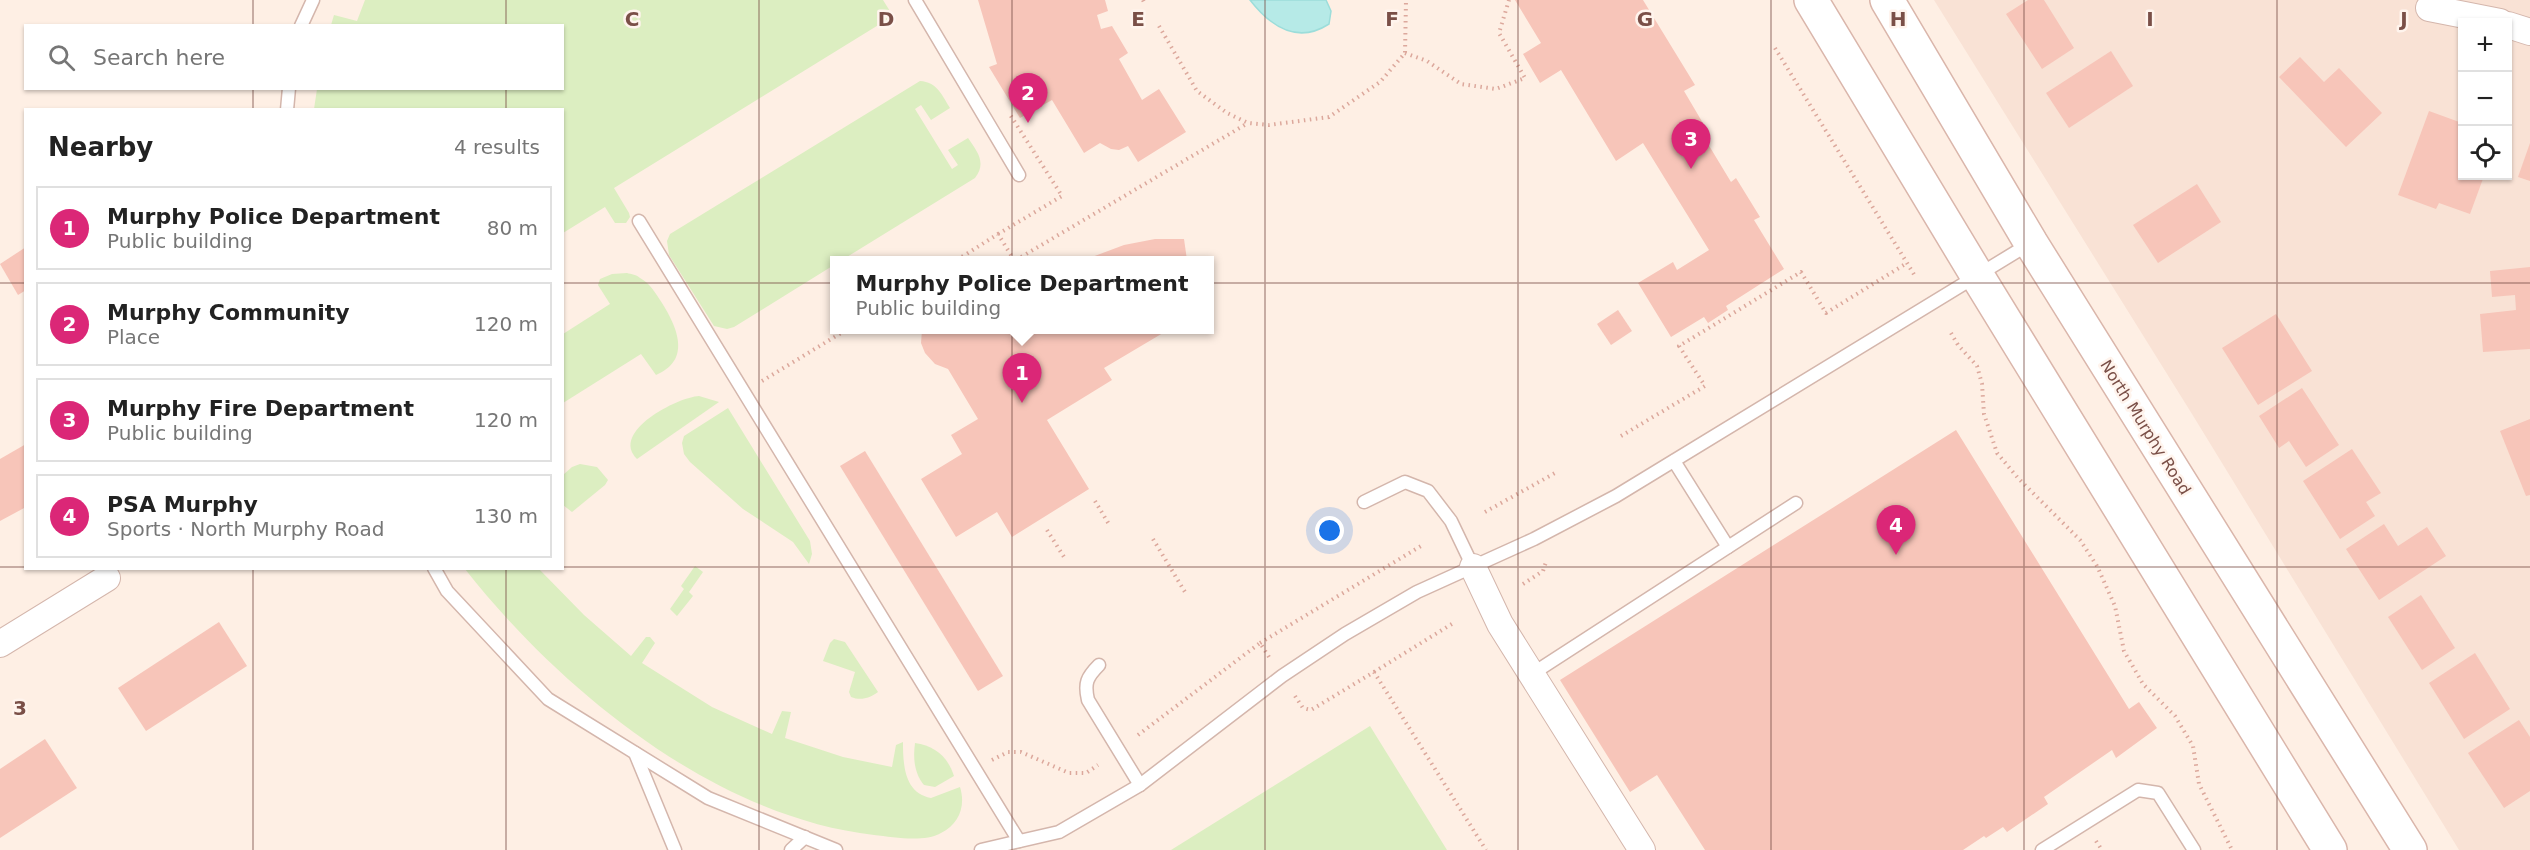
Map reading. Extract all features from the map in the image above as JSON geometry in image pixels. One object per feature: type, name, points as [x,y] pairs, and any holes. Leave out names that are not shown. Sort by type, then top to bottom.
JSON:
[{"type":"main road","points":[[1811,0],[1978,277],[2330,850]]},
{"type":"main road","name":"North Murphy Road","points":[[1887,0],[2031,243],[2410,850]]},
{"type":"street","points":[[2429,8],[2480,18]]},
{"type":"street","points":[[2512,26],[2530,32]]},
{"type":"street","points":[[1473,567],[1500,624],[1642,850]]},
{"type":"street","points":[[0,644],[107,578]]},
{"type":"lane","points":[[302,24],[313,0]]},
{"type":"lane","points":[[915,0],[1019,175]]},
{"type":"lane","points":[[287,108],[289,90]]},
{"type":"lane","points":[[639,221],[1019,842]]},
{"type":"lane","points":[[981,850],[1059,832],[1140,785],[1282,676],[1345,634],[1418,592],[1534,539],[1616,495],[2031,243]]},
{"type":"lane","points":[[1674,460],[1728,547]]},
{"type":"lane","points":[[1364,502],[1405,482],[1428,491],[1451,521],[1473,567]]},
{"type":"lane","points":[[1532,674],[1796,503]]},
{"type":"lane","points":[[435,570],[447,591],[548,699],[708,798],[836,850]]},
{"type":"lane","points":[[1099,665],[1088,676],[1085,687],[1088,700],[1140,785]]},
{"type":"lane","points":[[635,753],[675,850]]},
{"type":"lane","points":[[2043,850],[2138,790],[2158,793],[2191,847]]},
{"type":"lane","points":[[791,850],[806,837]]},
{"type":"path","points":[[1159,26],[1197,91],[1227,113],[1248,123],[1269,125],[1329,117],[1380,82],[1405,53],[1406,0]]},
{"type":"path","points":[[1405,53],[1427,61],[1461,84],[1496,89],[1525,78],[1499,33],[1509,0]]},
{"type":"path","points":[[1775,48],[1915,276]]},
{"type":"path","points":[[1023,256],[1248,123]]},
{"type":"path","points":[[965,256],[998,234],[1012,256]]},
{"type":"path","points":[[1621,436],[1705,386],[1679,346],[1801,272],[1826,313],[1907,262]]},
{"type":"path","points":[[1951,333],[1958,345],[1977,366],[1982,384],[1984,414],[1997,453],[2018,478],[2080,540],[2097,566],[2115,606],[2124,651],[2143,684],[2175,716],[2193,746],[2199,784],[2232,850]]},
{"type":"path","points":[[753,387],[839,334]]},
{"type":"path","points":[[1485,512],[1555,473]]},
{"type":"path","points":[[1095,501],[1110,526]]},
{"type":"path","points":[[1047,530],[1064,557]]},
{"type":"path","points":[[1154,539],[1185,592]]},
{"type":"path","points":[[1138,735],[1260,643],[1421,546]]},
{"type":"path","points":[[1523,584],[1543,571],[1546,562]]},
{"type":"path","points":[[1295,696],[1303,708],[1311,710],[1455,622]]},
{"type":"path","points":[[1260,643],[1269,657]]},
{"type":"path","points":[[1374,672],[1486,850]]},
{"type":"path","points":[[992,760],[1008,752],[1021,752],[1070,773],[1086,773],[1098,765]]},
{"type":"path","points":[[2097,841],[2102,850]]},
{"type":"shaded area","points":[[1934,0],[2530,0],[2530,850],[2459,850],[2192,414]]},
{"type":"green space","points":[[365,0],[883,0],[893,16],[614,188],[629,213],[630,217],[626,223],[615,223],[605,207],[564,232],[564,108],[314,108],[317,90],[564,90],[564,24],[331,24],[334,15],[357,21]]},
{"type":"green space","points":[[920,81],[935,87],[950,108],[931,120],[921,105],[915,109],[952,169],[958,165],[948,150],[968,138],[979,157],[979,173],[975,178],[848,256],[830,256],[830,267],[734,327],[727,329],[714,326],[669,255],[667,241],[670,234]]},
{"type":"green space","points":[[627,273],[637,276],[655,292],[668,312],[676,332],[678,352],[667,369],[656,375],[641,354],[564,402],[564,333],[610,304],[598,285],[600,279],[612,274]]},
{"type":"green space","points":[[699,396],[719,402],[637,459],[631,449],[632,438],[639,427],[663,409],[677,402]]},
{"type":"green space","points":[[728,408],[810,541],[812,554],[809,564],[793,542],[743,509],[684,454],[682,443],[684,436]]},
{"type":"green space","points":[[580,464],[597,467],[608,480],[572,512],[564,506],[564,474]]},
{"type":"green space","points":[[695,566],[703,572],[689,592],[693,596],[677,616],[670,609],[684,589],[681,586]]},
{"type":"green space","points":[[466,570],[540,570],[584,615],[631,656],[646,637],[650,637],[655,643],[642,663],[712,707],[772,734],[782,711],[791,712],[785,738],[843,757],[892,767],[896,745],[903,742],[905,768],[910,784],[922,795],[931,798],[960,787],[962,801],[960,814],[952,825],[941,833],[926,838],[908,838],[874,835],[815,823],[757,803],[700,775],[646,741],[595,702],[547,660],[504,615]]},
{"type":"green space","points":[[834,639],[845,642],[878,692],[865,698],[851,697],[849,692],[855,672],[823,661]]},
{"type":"green space","points":[[1370,726],[1447,850],[1171,850]]},
{"type":"green space","points":[[915,743],[929,747],[940,754],[948,763],[954,776],[935,787],[924,785],[915,765]]},
{"type":"water","points":[[1250,0],[1326,0],[1331,11],[1329,24],[1318,30],[1307,32],[1286,30],[1267,18]]},
{"type":"building","points":[[978,0],[1105,0],[1108,11],[1097,15],[1101,29],[1112,26],[1128,53],[1119,59],[1142,100],[1159,89],[1186,132],[1138,162],[1128,146],[1119,150],[1111,149],[1100,143],[1084,153],[1052,100],[1020,118],[989,67],[997,64]]},
{"type":"building","points":[[1515,0],[1643,0],[1695,85],[1684,91],[1707,130],[1702,134],[1731,182],[1736,178],[1760,217],[1754,220],[1784,269],[1726,306],[1728,310],[1708,323],[1704,317],[1671,337],[1638,283],[1673,262],[1677,270],[1709,250],[1643,143],[1616,161],[1561,70],[1540,83],[1523,54],[1541,43]]},
{"type":"building","points":[[2028,0],[2044,0],[2074,48],[2042,69],[2006,14]]},
{"type":"building","points":[[2111,51],[2133,86],[2069,128],[2046,93]]},
{"type":"building","points":[[2300,57],[2324,82],[2339,68],[2382,113],[2346,147],[2279,77]]},
{"type":"building","points":[[2429,111],[2458,122],[2458,180],[2483,180],[2470,214],[2439,203],[2436,209],[2398,195]]},
{"type":"building","points":[[2530,143],[2530,181],[2518,177]]},
{"type":"building","points":[[2197,184],[2221,222],[2158,263],[2133,225]]},
{"type":"building","points":[[1155,239],[1184,239],[1186,256],[1095,256],[1124,245]]},
{"type":"building","points":[[24,248],[24,291],[18,295],[0,264]]},
{"type":"building","points":[[2530,267],[2530,349],[2483,352],[2480,314],[2516,310],[2515,295],[2492,297],[2490,271]]},
{"type":"building","points":[[1618,310],[1632,331],[1611,345],[1597,324]]},
{"type":"building","points":[[2276,314],[2312,371],[2258,405],[2222,348]]},
{"type":"building","points":[[922,334],[1161,334],[1104,368],[1112,380],[1047,420],[1089,489],[1012,537],[997,512],[956,537],[921,479],[962,454],[951,435],[978,419],[948,369],[935,364],[925,353],[921,343]]},
{"type":"building","points":[[2302,388],[2339,445],[2306,467],[2289,441],[2279,448],[2259,416]]},
{"type":"building","points":[[2530,419],[2530,495],[2526,496],[2500,431]]},
{"type":"building","points":[[1956,430],[2129,709],[2139,702],[2157,728],[2116,758],[2112,750],[2044,797],[2048,804],[2007,832],[2003,827],[1963,850],[1705,850],[1657,775],[1630,792],[1560,680]]},
{"type":"building","points":[[24,445],[24,508],[0,521],[0,459]]},
{"type":"building","points":[[2352,449],[2381,493],[2366,502],[2375,516],[2340,539],[2303,481]]},
{"type":"building","points":[[865,451],[1003,676],[978,691],[840,466]]},
{"type":"building","points":[[2384,524],[2398,546],[2427,527],[2446,556],[2379,600],[2346,549]]},
{"type":"building","points":[[2421,595],[2455,648],[2422,670],[2388,617]]},
{"type":"building","points":[[219,622],[247,666],[146,731],[118,688]]},
{"type":"building","points":[[2475,653],[2510,709],[2464,739],[2429,683]]},
{"type":"building","points":[[2519,720],[2530,737],[2530,791],[2504,808],[2468,753]]},
{"type":"building","points":[[45,739],[77,788],[0,838],[0,769]]},
{"type":"place","name":"Murphy Community","points":[[1028,123]]},
{"type":"place","name":"Murphy Fire Department","points":[[1691,169]]},
{"type":"place","name":"Murphy Police Department","points":[[1022,403]]},
{"type":"place","name":"PSA Murphy","points":[[1896,555]]}]
